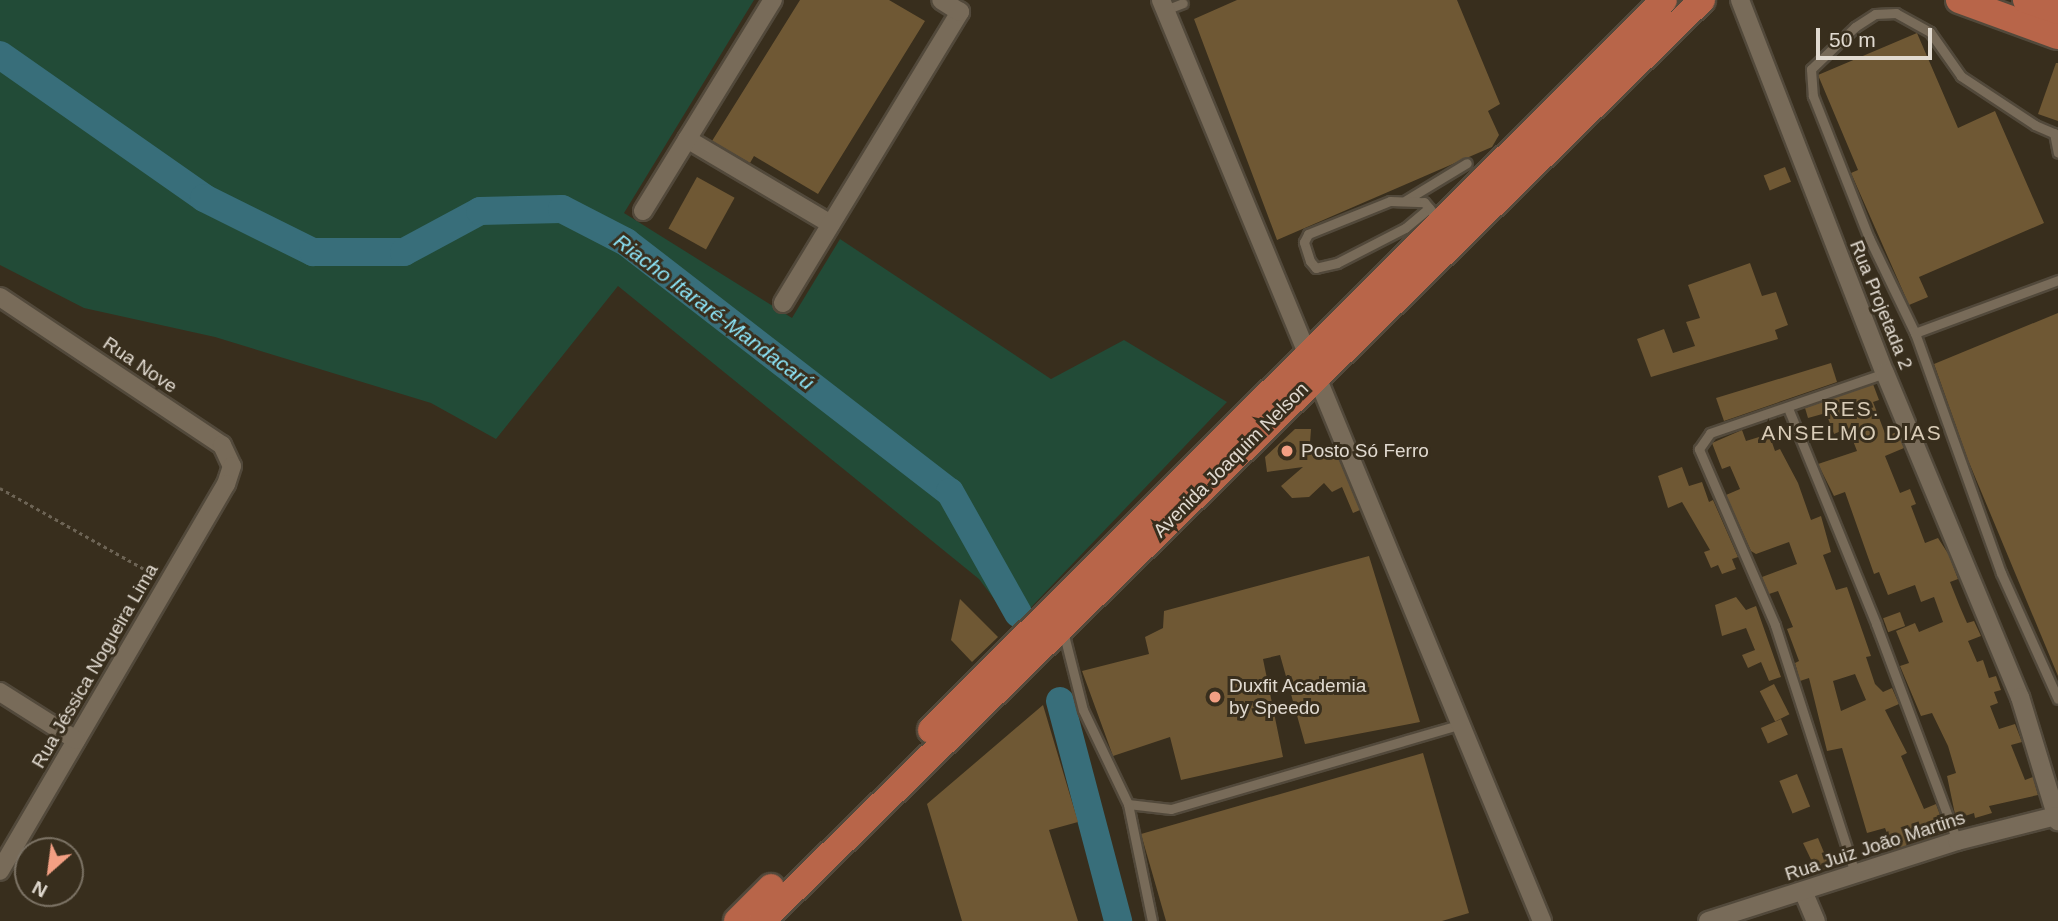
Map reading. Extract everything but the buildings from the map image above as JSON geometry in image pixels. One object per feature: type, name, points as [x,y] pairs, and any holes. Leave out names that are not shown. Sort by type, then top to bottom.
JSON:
[{"type":"main road","name":"Avenida Joaquim Nelson","points":[[977,697],[1062,626],[1312,365],[1435,215],[1664,0]]},
{"type":"main road","name":"Avenida Joaquim Nelson","points":[[737,921],[942,731],[1312,365],[1702,0]]},
{"type":"main road","points":[[1959,0],[2058,36]]},
{"type":"main road","points":[[2026,0],[2058,11]]},
{"type":"main road","name":"Avenida Joaquim Nelson","points":[[762,921],[942,731]]},
{"type":"street","points":[[643,211],[772,0]]},
{"type":"street","points":[[783,303],[963,6],[941,0]]},
{"type":"street","name":"Rua Projetada 2","points":[[1741,0],[1885,373],[2020,697],[2057,819]]},
{"type":"street","points":[[1163,5],[1463,724],[1542,921]]},
{"type":"street","points":[[687,139],[831,224]]},
{"type":"street","name":"Rua Nove","points":[[0,297],[222,446],[232,466],[226,484]]},
{"type":"street","name":"Rua Jéssica Nogueira Lima","points":[[0,871],[226,484]]},
{"type":"street","points":[[0,692],[76,740]]},
{"type":"street","name":"Rua Juiz João Martins","points":[[1708,921],[1957,841],[2057,819]]},
{"type":"street","points":[[1803,891],[1816,921]]},
{"type":"lane","points":[[1163,5],[1182,3]]},
{"type":"lane","points":[[2058,153],[2056,134],[1961,76],[1930,32],[1896,13],[1875,14],[1855,27],[1811,69],[1813,96],[1858,213],[1915,334],[2001,573],[2058,699]]},
{"type":"lane","points":[[1406,200],[1467,163]]},
{"type":"lane","points":[[1390,201],[1424,202],[1435,215],[1337,263],[1313,266],[1304,242],[1308,234],[1390,201]]},
{"type":"lane","points":[[1915,334],[2058,280]]},
{"type":"lane","points":[[1855,873],[1775,625],[1699,449],[1710,433],[1885,373]]},
{"type":"lane","points":[[1788,408],[1876,624],[1957,841]]},
{"type":"lane","points":[[1062,626],[1083,709],[1128,804],[1152,921]]},
{"type":"lane","points":[[1128,804],[1171,809],[1463,724]]},
{"type":"path","points":[[0,488],[168,582]]},
{"type":"green space","points":[[0,0],[754,0],[624,213],[792,318],[840,239],[1051,379],[1124,340],[1227,402],[1014,625],[979,579],[618,286],[496,439],[431,403],[215,337],[84,308],[0,265]]},
{"type":"waterway","name":"Riacho Itararé-Mandacarú","points":[[0,55],[204,198],[313,252],[404,252],[480,211],[562,209],[626,242],[950,492],[1018,613]]},
{"type":"waterway","name":"Riacho Itararé-Mandacarú","points":[[1060,701],[1118,921]]},
{"type":"place","name":"Posto Só Ferro","points":[[1287,451]]},
{"type":"place","name":"Duxfit Academia by Speedo","points":[[1215,697]]},
{"type":"district","name":"RES. ANSELMO DIAS","points":[[1852,421]]}]
